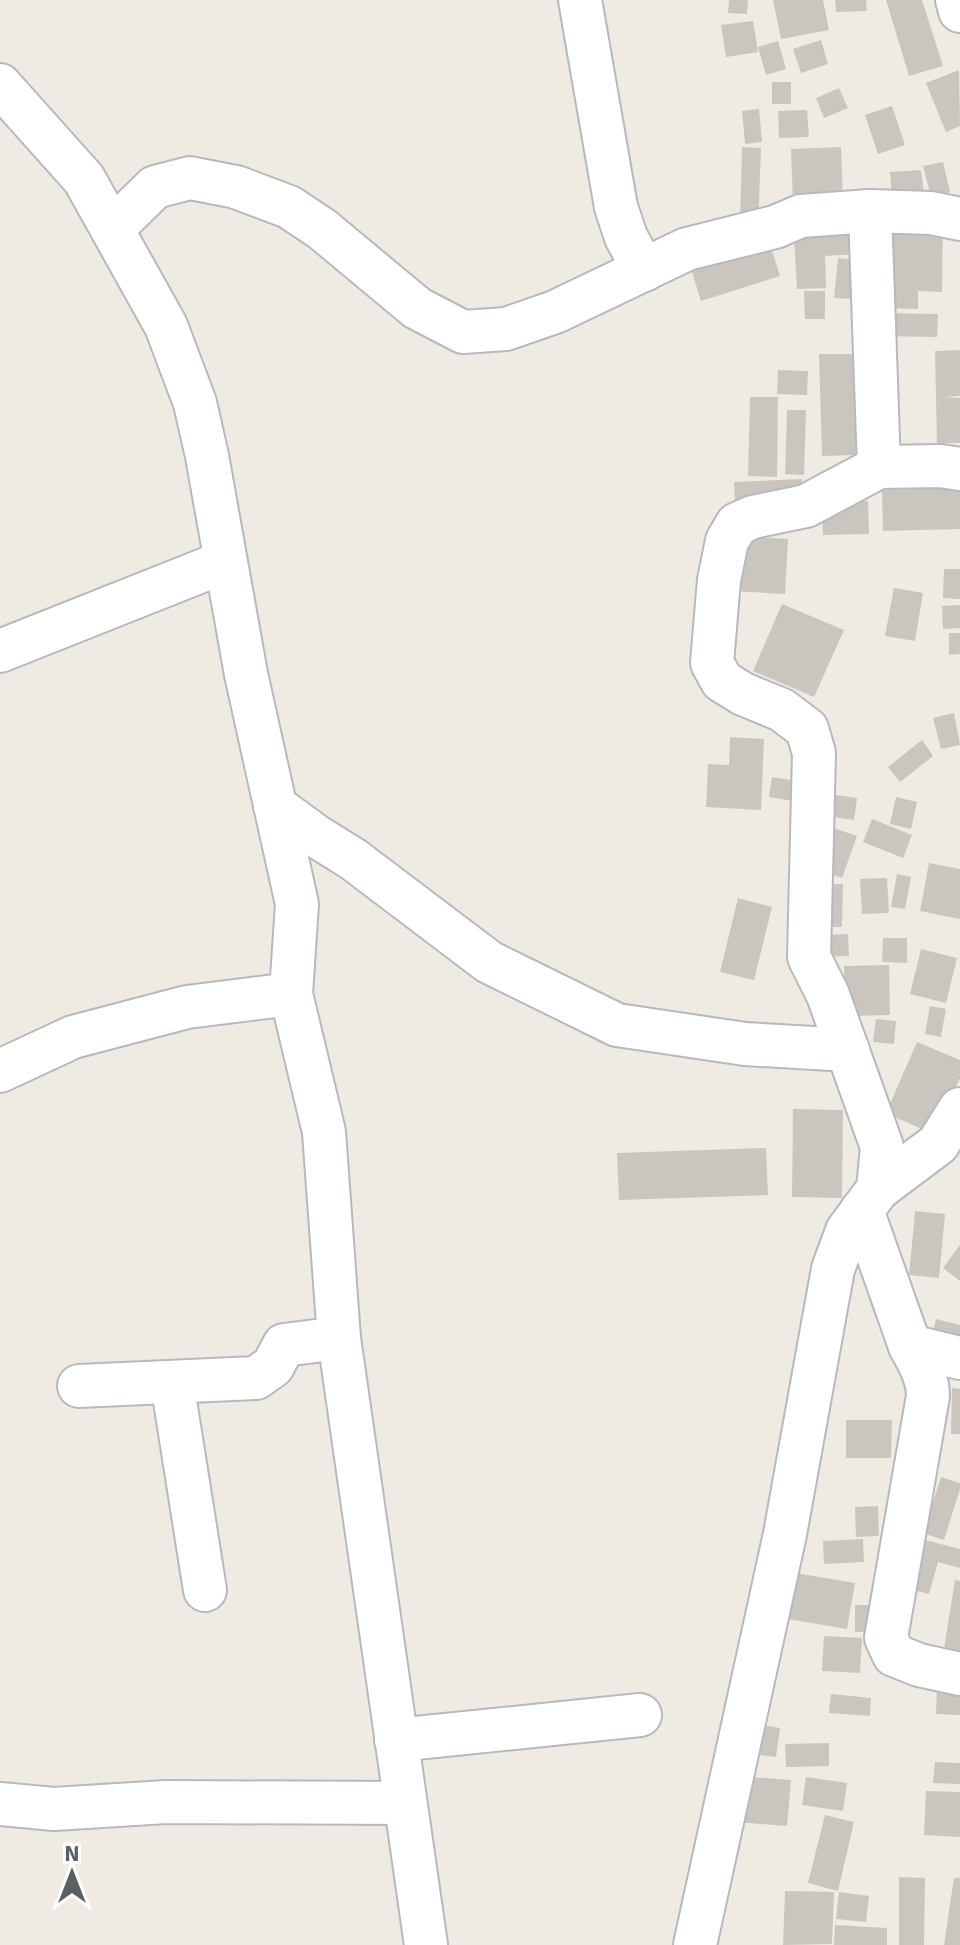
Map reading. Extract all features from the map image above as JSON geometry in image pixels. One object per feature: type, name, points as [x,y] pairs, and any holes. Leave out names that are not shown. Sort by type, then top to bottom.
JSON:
[{"type":"street","points":[[580,0],[616,207],[626,237],[644,270]]},
{"type":"street","points":[[957,0],[960,11]]},
{"type":"street","points":[[0,85],[84,179],[166,326],[195,403],[246,674],[297,904],[291,994],[324,1132],[339,1338],[426,1945]]},
{"type":"street","points":[[112,229],[155,187],[190,178],[236,187],[289,207],[322,229],[417,308],[463,332],[506,329],[555,312],[687,249],[775,227],[801,216],[870,211],[931,213],[960,219]]},
{"type":"street","points":[[870,211],[879,467]]},
{"type":"street","points":[[960,469],[941,466],[879,467],[806,506],[753,517],[737,524],[727,541],[719,580],[712,651],[712,663],[722,681],[743,694],[782,710],[807,729],[814,753],[809,957],[828,995],[882,1147],[870,1199],[910,1346],[926,1378],[928,1396],[886,1638],[894,1655],[919,1665],[960,1674]]},
{"type":"street","points":[[0,651],[224,562]]},
{"type":"street","points":[[275,806],[353,859],[489,962],[617,1025],[745,1044],[848,1050]]},
{"type":"street","points":[[0,1071],[73,1037],[187,1007],[291,994]]},
{"type":"street","points":[[695,1945],[785,1534],[833,1269],[847,1231],[870,1199],[938,1144],[960,1109]]},
{"type":"street","points":[[79,1386],[256,1378],[273,1366],[284,1345],[339,1338]]},
{"type":"street","points":[[910,1346],[960,1358]]},
{"type":"street","points":[[172,1382],[205,1590]]},
{"type":"street","points":[[396,1740],[640,1715]]},
{"type":"street","points":[[0,1804],[54,1809],[166,1802],[404,1803]]},
{"type":"building","points":[[729,0],[748,0],[747,14],[728,13]]},
{"type":"building","points":[[773,0],[823,0],[829,30],[781,39]]},
{"type":"building","points":[[835,0],[866,0],[867,11],[836,12]]},
{"type":"building","points":[[886,0],[922,0],[943,66],[909,76]]},
{"type":"building","points":[[753,21],[758,52],[726,57],[721,25]]},
{"type":"building","points":[[821,40],[828,64],[801,73],[793,49]]},
{"type":"building","points":[[778,41],[786,69],[766,75],[758,47]]},
{"type":"building","points":[[959,70],[960,126],[946,132],[926,83]]},
{"type":"building","points":[[772,82],[791,82],[791,104],[772,104]]},
{"type":"building","points":[[839,88],[848,108],[824,118],[816,98]]},
{"type":"building","points":[[892,106],[905,145],[878,154],[865,115]]},
{"type":"building","points":[[759,109],[762,142],[745,144],[742,111]]},
{"type":"building","points":[[807,110],[809,137],[779,138],[778,111]]},
{"type":"building","points":[[742,147],[761,148],[758,227],[740,226]]},
{"type":"building","points":[[841,147],[843,201],[793,203],[791,149]]},
{"type":"building","points":[[943,162],[950,192],[931,197],[923,166]]},
{"type":"building","points":[[921,170],[924,194],[892,197],[890,172]]},
{"type":"building","points":[[882,216],[943,217],[942,292],[918,291],[918,309],[880,308]]},
{"type":"building","points":[[855,234],[856,254],[825,256],[826,288],[797,289],[794,237]]},
{"type":"building","points":[[770,244],[780,276],[701,301],[691,269]]},
{"type":"building","points":[[838,258],[858,260],[855,299],[834,298]]},
{"type":"building","points":[[804,291],[825,291],[825,319],[805,319]]},
{"type":"building","points":[[881,313],[938,314],[937,337],[881,336]]},
{"type":"building","points":[[960,350],[960,396],[944,397],[960,398],[960,443],[937,443],[935,351]]},
{"type":"building","points":[[819,354],[854,354],[857,455],[822,456]]},
{"type":"building","points":[[778,370],[808,371],[807,395],[777,394]]},
{"type":"building","points":[[750,397],[778,397],[777,477],[748,476]]},
{"type":"building","points":[[787,410],[806,410],[804,475],[785,474]]},
{"type":"building","points":[[802,479],[803,500],[735,504],[734,482]]},
{"type":"building","points":[[960,488],[960,529],[883,531],[882,490]]},
{"type":"building","points":[[868,501],[869,534],[823,535],[822,502]]},
{"type":"building","points":[[736,536],[788,539],[785,594],[733,591]]},
{"type":"building","points":[[944,569],[960,569],[960,599],[943,598]]},
{"type":"building","points":[[894,588],[923,593],[915,641],[885,636]]},
{"type":"building","points":[[782,604],[844,630],[814,697],[753,671]]},
{"type":"building","points":[[960,605],[960,628],[943,629],[942,606]]},
{"type":"building","points":[[949,633],[960,633],[960,654],[949,655]]},
{"type":"building","points":[[954,713],[960,745],[941,749],[933,718]]},
{"type":"building","points":[[730,737],[764,739],[761,810],[706,807],[708,764],[729,765]]},
{"type":"building","points":[[922,740],[933,756],[900,782],[888,767]]},
{"type":"building","points":[[772,777],[796,781],[792,801],[769,797]]},
{"type":"building","points":[[822,793],[857,798],[854,820],[819,815]]},
{"type":"building","points":[[896,797],[917,802],[911,829],[890,824]]},
{"type":"building","points":[[872,819],[912,835],[903,858],[863,842]]},
{"type":"building","points":[[828,826],[857,836],[842,878],[818,870]]},
{"type":"building","points":[[929,863],[960,869],[960,919],[920,911]]},
{"type":"building","points":[[897,874],[911,877],[905,909],[891,907]]},
{"type":"building","points":[[887,878],[889,913],[862,914],[860,879]]},
{"type":"building","points":[[816,884],[843,884],[842,927],[815,927]]},
{"type":"building","points":[[738,898],[772,907],[754,980],[720,972]]},
{"type":"building","points":[[848,934],[849,956],[819,957],[818,935]]},
{"type":"building","points":[[883,938],[907,938],[907,963],[882,962]]},
{"type":"building","points":[[921,949],[957,958],[946,1003],[910,994]]},
{"type":"building","points":[[889,965],[890,1015],[845,1016],[844,966]]},
{"type":"building","points":[[930,1006],[946,1009],[941,1037],[925,1034]]},
{"type":"building","points":[[876,1019],[896,1021],[894,1044],[873,1042]]},
{"type":"building","points":[[917,1042],[960,1060],[960,1078],[935,1135],[886,1113]]},
{"type":"building","points":[[793,1109],[843,1110],[842,1198],[792,1197]]},
{"type":"building","points":[[766,1148],[768,1195],[619,1200],[617,1153]]},
{"type":"building","points":[[915,1211],[945,1214],[939,1278],[909,1275]]},
{"type":"building","points":[[960,1245],[960,1281],[943,1268]]},
{"type":"building","points":[[936,1319],[960,1325],[960,1344],[931,1341]]},
{"type":"building","points":[[952,1388],[960,1389],[960,1434],[951,1434]]},
{"type":"building","points":[[846,1420],[892,1420],[891,1458],[846,1458]]},
{"type":"building","points":[[941,1477],[960,1483],[944,1540],[923,1533]]},
{"type":"building","points":[[878,1506],[879,1536],[856,1537],[855,1507]]},
{"type":"building","points":[[863,1539],[864,1562],[824,1564],[823,1541]]},
{"type":"building","points":[[921,1539],[960,1549],[960,1568],[938,1562],[929,1594],[909,1589]]},
{"type":"building","points":[[784,1571],[855,1583],[847,1629],[776,1617]]},
{"type":"building","points":[[955,1580],[960,1581],[960,1658],[943,1655]]},
{"type":"building","points":[[855,1605],[877,1605],[877,1632],[855,1632]]},
{"type":"building","points":[[824,1636],[862,1638],[860,1673],[822,1671]]},
{"type":"building","points":[[937,1688],[960,1689],[960,1715],[936,1714]]},
{"type":"building","points":[[831,1694],[871,1698],[870,1716],[829,1713]]},
{"type":"building","points":[[750,1723],[780,1728],[776,1757],[746,1753]]},
{"type":"building","points":[[829,1743],[829,1766],[786,1767],[785,1744]]},
{"type":"building","points":[[935,1762],[960,1763],[960,1784],[933,1783]]},
{"type":"building","points":[[740,1776],[791,1780],[787,1826],[736,1822]]},
{"type":"building","points":[[806,1777],[847,1783],[843,1811],[802,1805]]},
{"type":"building","points":[[926,1791],[960,1792],[960,1837],[924,1835]]},
{"type":"building","points":[[825,1815],[854,1822],[838,1891],[808,1883]]},
{"type":"building","points":[[899,1877],[925,1878],[924,1945],[899,1945]]},
{"type":"building","points":[[954,1878],[960,1878],[960,1945],[944,1945]]},
{"type":"building","points":[[785,1891],[834,1892],[832,1944],[783,1945]]},
{"type":"building","points":[[839,1892],[869,1896],[866,1922],[836,1919]]},
{"type":"building","points":[[835,1925],[887,1928],[887,1945],[834,1945]]}]
